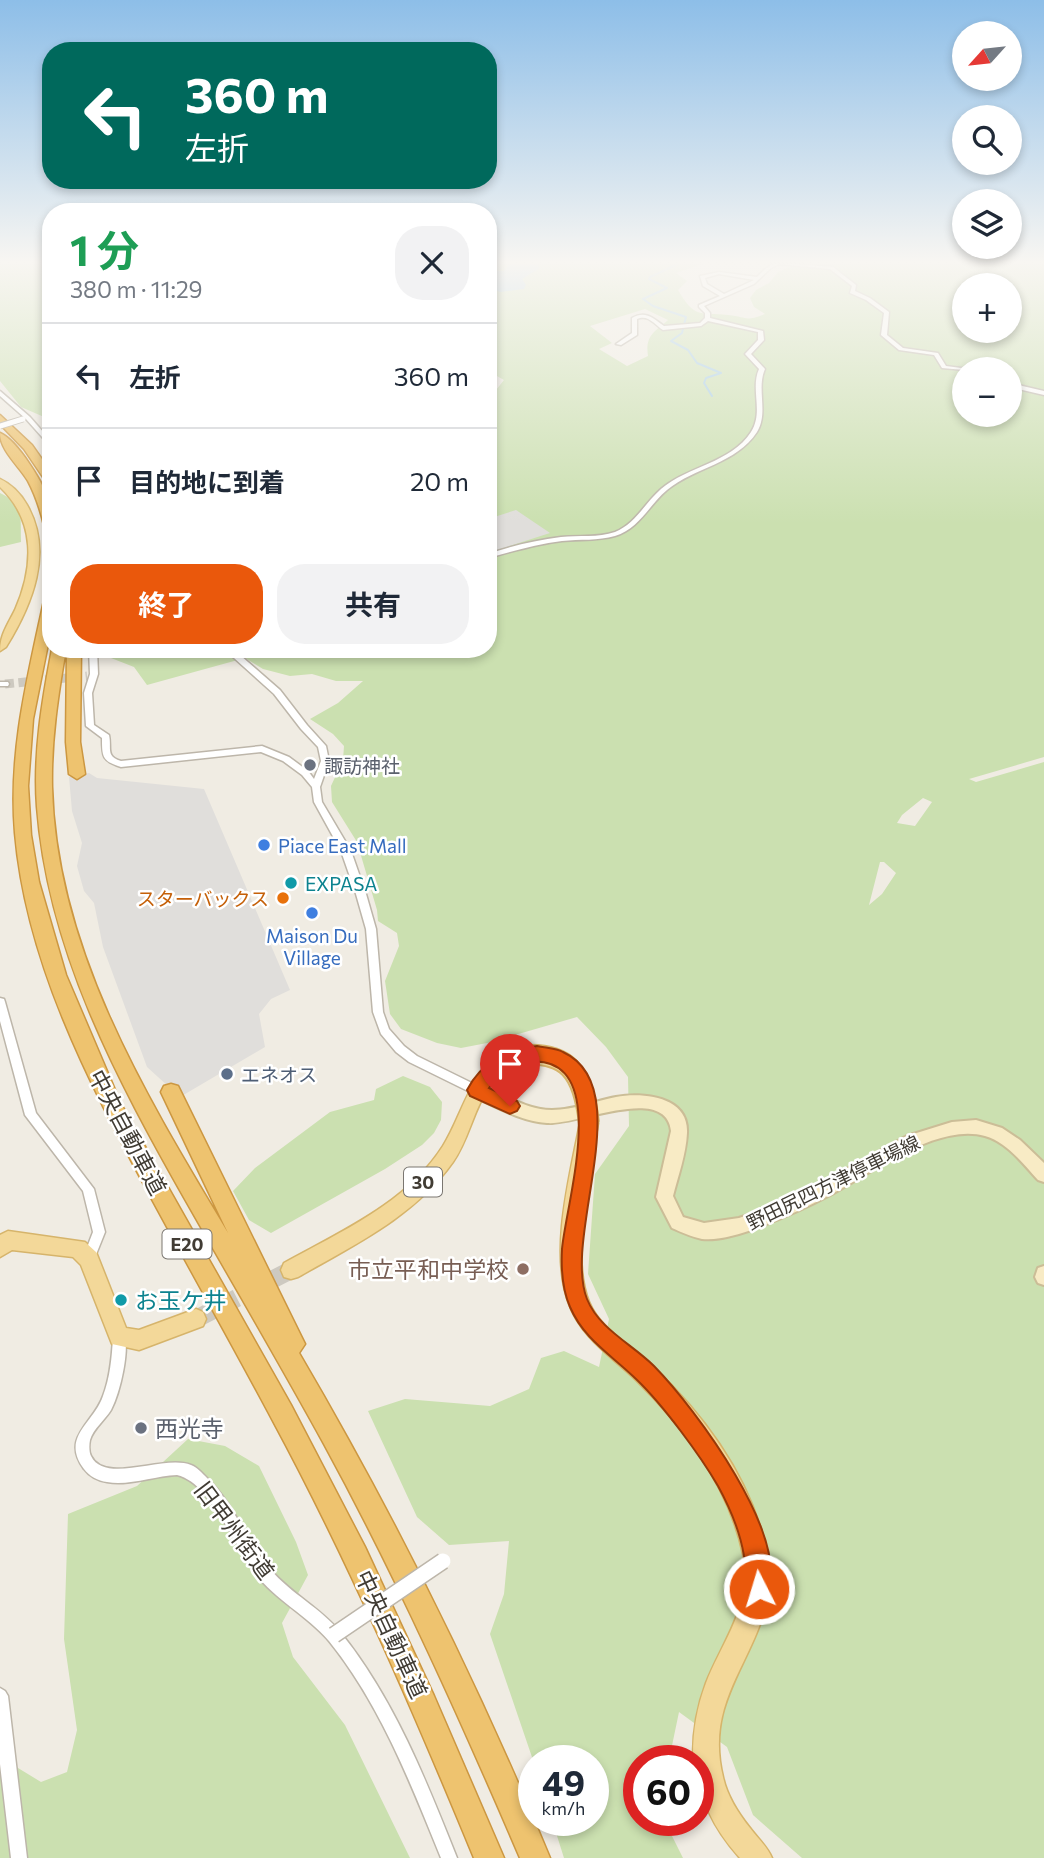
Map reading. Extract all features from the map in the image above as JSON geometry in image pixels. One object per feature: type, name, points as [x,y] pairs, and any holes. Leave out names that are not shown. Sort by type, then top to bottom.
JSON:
[{"type":"highway","points":[[0,418],[28,447],[42,468]]},
{"type":"highway","points":[[0,436],[26,468],[42,502]]},
{"type":"highway","name":"中央自動車道","points":[[42,638],[29,699],[22,771],[25,853],[45,948],[80,1039],[114,1109],[305,1456],[372,1587],[489,1858]]},
{"type":"highway","name":"中央自動車道","points":[[58,658],[45,734],[44,806],[57,891],[88,986],[144,1107],[315,1403],[402,1566],[469,1707],[535,1858]]},
{"type":"highway","points":[[74,658],[73,742],[77,774]]},
{"type":"highway","points":[[171,1092],[288,1335],[381,1512],[402,1566]]},
{"type":"main road","points":[[0,482],[15,493],[27,510],[34,550],[29,593],[0,647]]},
{"type":"main road","name":"30","points":[[291,1270],[371,1227],[421,1185],[450,1151],[476,1090],[490,1071],[514,1056],[547,1054],[570,1066],[582,1083],[589,1123],[572,1250],[572,1278],[578,1303],[590,1323],[645,1373],[701,1440],[725,1477],[747,1522],[757,1557],[759,1589],[751,1621],[718,1685],[706,1723],[704,1752],[710,1782],[721,1808],[739,1839],[758,1858]]},
{"type":"main road","name":"野田尻四方津停車場線","points":[[476,1090],[510,1106],[550,1117],[570,1116],[637,1101],[654,1102],[668,1109],[676,1118],[680,1131],[664,1197],[666,1208],[686,1227],[700,1231],[713,1232],[759,1222],[913,1141],[974,1127],[988,1130],[1011,1142],[1044,1175]]},
{"type":"main road","points":[[3,1241],[78,1248],[89,1259],[118,1336],[139,1340],[196,1319]]},
{"type":"street","points":[[497,553],[534,543],[606,536],[623,531],[636,522],[668,486],[729,454],[751,437],[762,417],[763,403],[758,375],[762,369],[748,354],[751,351]]},
{"type":"street","points":[[918,351],[936,354],[944,367],[952,368]]},
{"type":"street","points":[[1022,388],[1044,393]]},
{"type":"street","points":[[0,393],[42,436]]},
{"type":"street","points":[[0,426],[25,419]]},
{"type":"street","points":[[92,658],[89,693],[90,726],[106,737],[106,754],[111,761],[121,764],[261,749],[286,759],[305,774],[316,787],[323,813],[346,851],[368,920],[378,1012],[384,1031],[413,1059],[476,1090]]},
{"type":"street","points":[[238,658],[277,692],[322,746],[325,761],[316,787]]},
{"type":"street","points":[[0,1002],[32,1115],[88,1189],[99,1232],[89,1259]]},
{"type":"street","name":"旧甲州街道","points":[[118,1336],[118,1360],[108,1401],[86,1431],[82,1448],[91,1468],[104,1476],[171,1469],[189,1471],[207,1486],[267,1577],[334,1635]]},
{"type":"street","points":[[443,1562],[334,1635],[373,1694],[431,1812],[449,1858]]},
{"type":"street","points":[[0,1696],[19,1858]]},
{"type":"green space","points":[[0,351],[42,351],[42,416],[21,407],[0,381]]},
{"type":"green space","points":[[497,351],[602,351],[627,366],[648,356],[647,351],[1044,351],[1044,757],[969,779],[976,782],[1044,762],[1044,1858],[802,1858],[753,1815],[727,1747],[679,1712],[672,1745],[623,1745],[623,1836],[672,1836],[683,1858],[564,1858],[557,1836],[609,1836],[609,1745],[528,1745],[490,1634],[504,1594],[509,1541],[449,1545],[417,1517],[368,1411],[405,1399],[490,1406],[529,1389],[541,1358],[564,1351],[599,1367],[609,1319],[588,1274],[595,1174],[629,1126],[628,1077],[606,1047],[577,1017],[461,1048],[437,1043],[401,1029],[390,1014],[385,981],[399,946],[397,933],[378,921],[357,842],[332,802],[331,786],[343,760],[344,746],[333,734],[310,719],[338,703],[363,681],[336,681],[312,674],[290,676],[263,669],[245,658],[497,658],[497,389],[504,380],[497,376]],"holes":[[[923,798],[932,802],[915,826],[897,823],[902,815]],[[880,862],[884,862],[896,873],[882,894],[869,905]]]},
{"type":"green space","points":[[0,493],[14,502],[20,512],[21,542],[0,547]]},
{"type":"green space","points":[[111,658],[245,658],[147,685],[134,667]]},
{"type":"green space","points":[[403,1076],[430,1087],[442,1102],[441,1120],[434,1133],[422,1145],[385,1169],[271,1233],[249,1220],[233,1191],[255,1168],[330,1112],[374,1100],[376,1089]]},
{"type":"green space","points":[[188,1439],[225,1446],[259,1466],[296,1542],[308,1575],[282,1623],[293,1657],[345,1725],[410,1858],[0,1858],[0,1757],[41,1782],[67,1772],[77,1730],[64,1639],[68,1514],[137,1486]]},
{"type":"shaded area","points":[[516,510],[550,533],[497,550],[497,516]]},
{"type":"shaded area","points":[[89,773],[97,778],[204,789],[290,990],[271,999],[259,1014],[265,1047],[180,1097],[147,1067],[103,947],[94,903],[84,891],[77,866],[82,843],[72,811],[69,777]]},
{"type":"waterway","points":[[688,351],[697,363],[721,373],[706,378],[704,383],[712,396]]},
{"type":"tunnel","points":[[5,684],[87,676]]},
{"type":"tunnel","points":[[196,1319],[291,1270]]},
{"type":"place","name":"諏訪神社","points":[[310,765]]},
{"type":"place","name":"Piace East Mall","points":[[264,845]]},
{"type":"place","name":"EXPASA","points":[[291,883]]},
{"type":"place","name":"スターバックス","points":[[283,898]]},
{"type":"place","name":"Maison Du Village","points":[[312,913]]},
{"type":"place","name":"エネオス","points":[[227,1074]]},
{"type":"place","name":"市立平和中学校","points":[[523,1269]]},
{"type":"place","name":"お玉ケ井","points":[[121,1300]]},
{"type":"place","name":"西光寺","points":[[141,1428]]},
{"type":"route","points":[[510,1106],[476,1090],[490,1071],[501,1062],[525,1054],[547,1054],[559,1058],[577,1072],[587,1100],[589,1123],[572,1250],[572,1278],[578,1303],[590,1323],[608,1342],[645,1373],[669,1399],[725,1477],[747,1522],[757,1557],[759,1589]]}]
